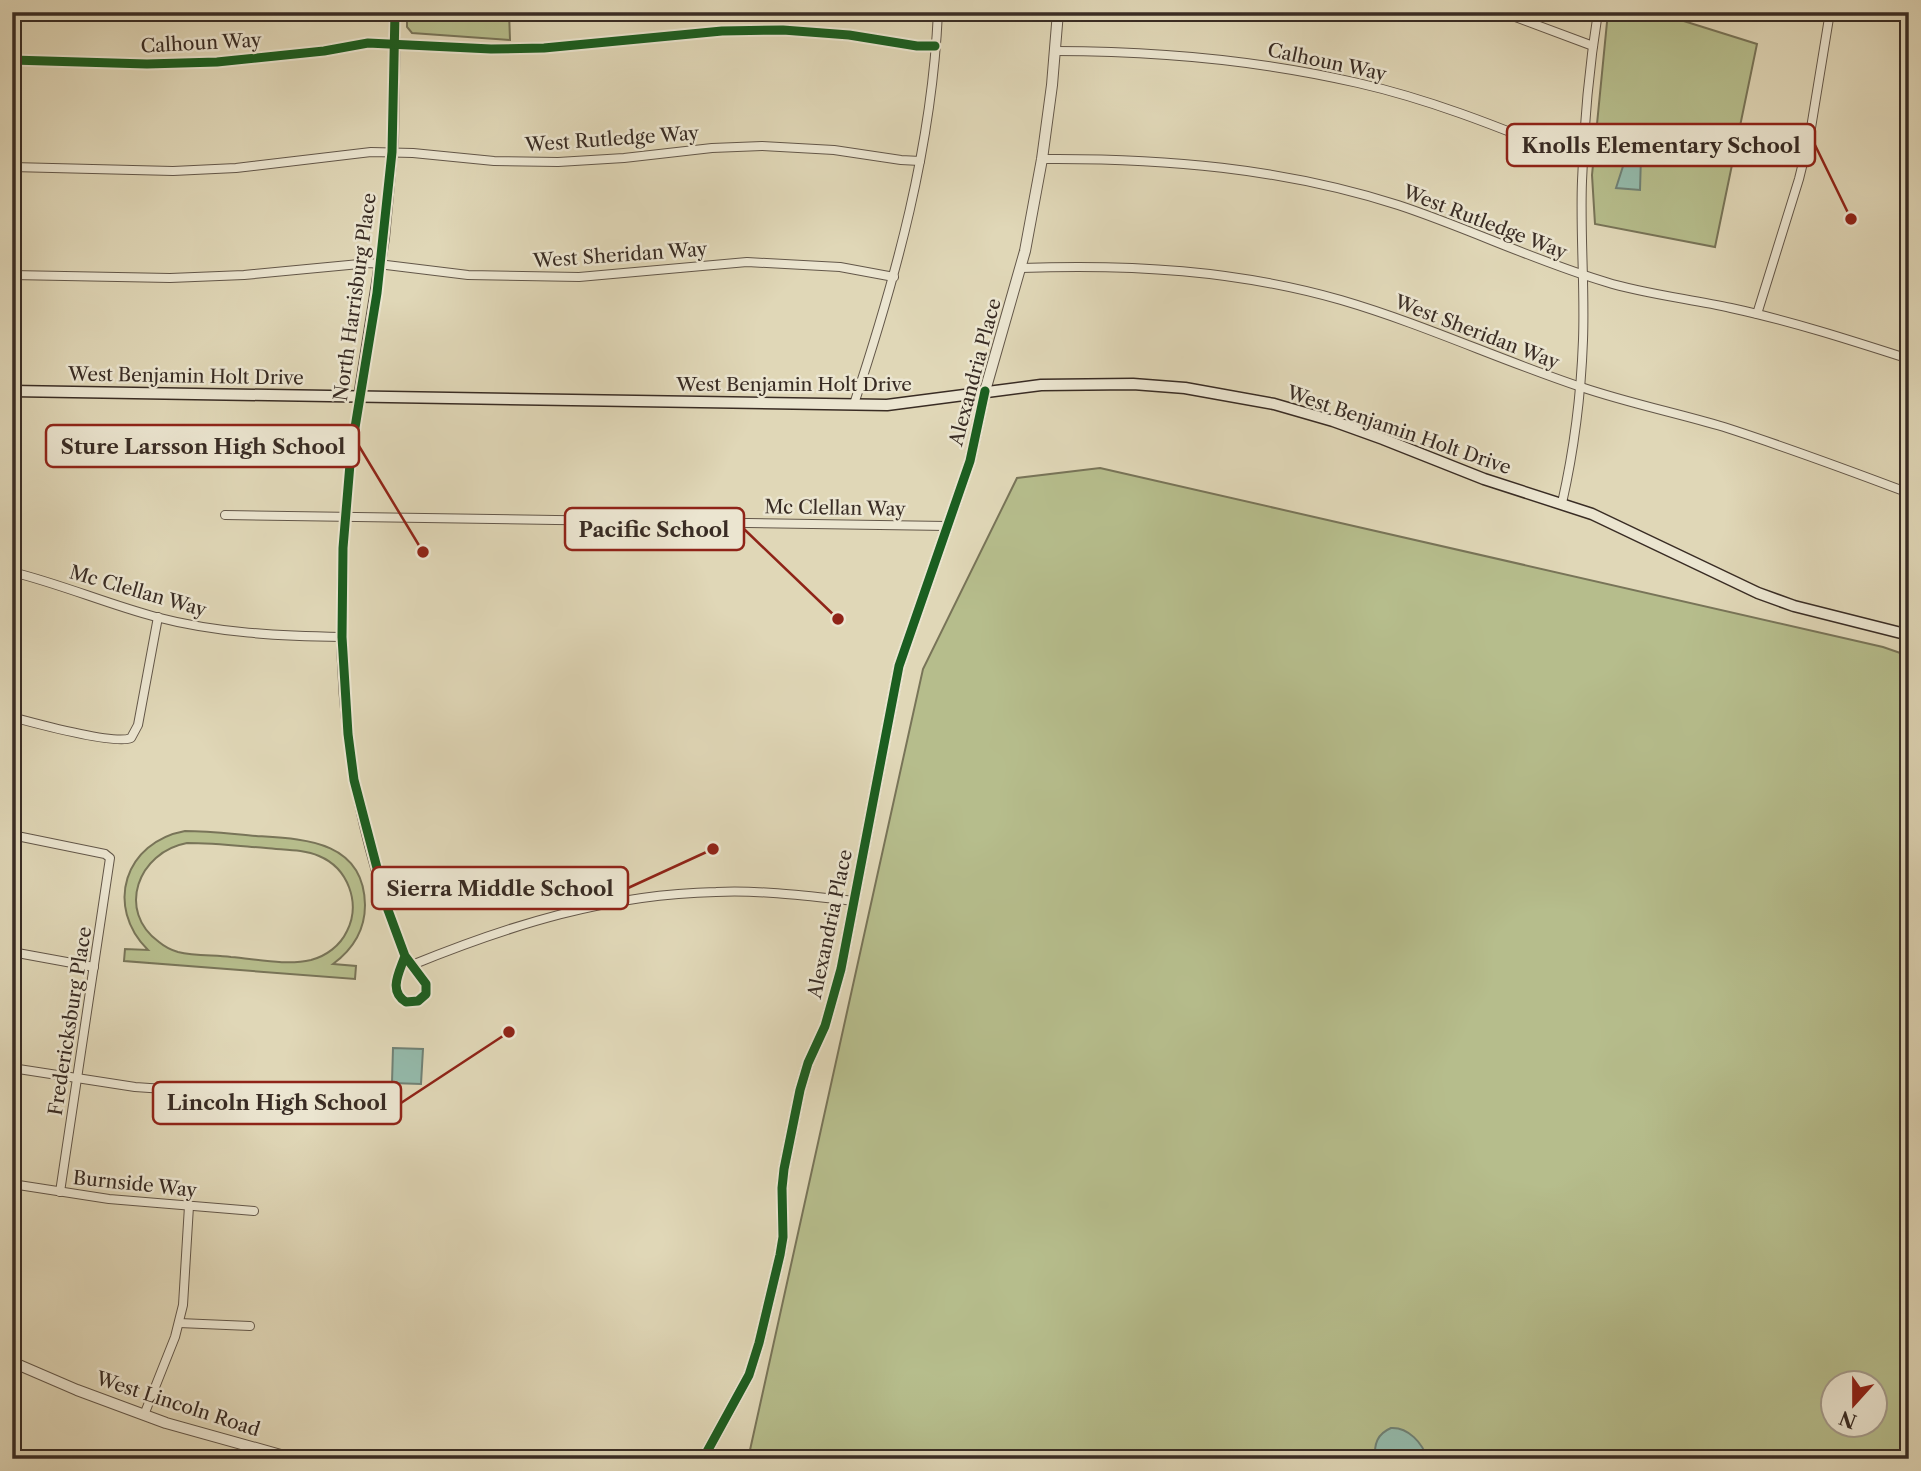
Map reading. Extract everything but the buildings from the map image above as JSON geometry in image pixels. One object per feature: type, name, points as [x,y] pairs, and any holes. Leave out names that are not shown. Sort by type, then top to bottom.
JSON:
[{"type":"main road","name":"West Benjamin Holt Drive","points":[[12,391],[904,404],[1041,384],[1100,383],[1185,388],[1237,396],[1333,421],[1484,479],[1592,514],[1758,593],[1794,606],[1909,635]]},
{"type":"street","name":"North Harrisburg Place","points":[[395,12],[392,152],[380,265],[359,396],[345,516],[342,637],[348,734],[354,780],[388,910],[405,956],[426,984],[426,994],[418,1001],[406,1002],[398,997],[395,985],[405,956]]},
{"type":"street","points":[[854,404],[894,276],[912,204],[935,46],[937,12]]},
{"type":"street","name":"Alexandria Place","points":[[703,1459],[749,1375],[759,1343],[783,1237],[783,1178],[800,1090],[835,994],[900,666],[970,461],[985,391],[1021,268],[1042,159],[1058,12]]},
{"type":"street","points":[[1502,12],[1592,46]]},
{"type":"street","points":[[1562,503],[1572,454],[1580,387],[1583,342],[1583,152],[1592,46],[1598,12]]},
{"type":"street","points":[[1757,314],[1799,179],[1812,121],[1830,12]]},
{"type":"street","name":"Calhoun Way","points":[[12,60],[135,64],[206,62],[279,56],[369,43],[491,49],[544,48],[698,33],[783,30],[935,46]]},
{"type":"street","name":"Calhoun Way","points":[[1055,51],[1195,56],[1296,70],[1359,83],[1431,103],[1560,152],[1583,152]]},
{"type":"street","name":"West Rutledge Way","points":[[12,167],[173,171],[236,168],[371,152],[494,161],[558,162],[712,148],[773,146],[834,150],[920,161]]},
{"type":"street","name":"West Rutledge Way","points":[[1042,159],[1131,159],[1187,163],[1300,180],[1399,206],[1610,284],[1757,314],[1909,359]]},
{"type":"street","name":"West Sheridan Way","points":[[12,275],[170,278],[244,275],[347,264],[520,278],[627,273],[717,263],[783,262],[840,267],[894,276]]},
{"type":"street","name":"West Sheridan Way","points":[[1021,268],[1135,267],[1184,270],[1273,284],[1343,301],[1580,387],[1762,439],[1909,493]]},
{"type":"street","name":"Mc Clellan Way","points":[[225,515],[947,526]]},
{"type":"street","name":"Mc Clellan Way","points":[[12,572],[158,617],[234,632],[342,637]]},
{"type":"street","points":[[12,717],[83,734],[121,740],[131,738],[138,725],[158,617]]},
{"type":"street","name":"Fredericksburg Place","points":[[12,835],[108,856],[110,862],[60,1192]]},
{"type":"street","points":[[412,965],[487,935],[534,920],[583,907],[648,897],[737,891],[854,901]]},
{"type":"street","points":[[12,951],[94,967]]},
{"type":"street","points":[[12,1068],[135,1087],[252,1095]]},
{"type":"street","name":"Burnside Way","points":[[12,1184],[189,1206],[254,1210]]},
{"type":"street","points":[[145,1415],[183,1305],[189,1206]]},
{"type":"street","points":[[179,1323],[250,1326]]},
{"type":"street","name":"West Lincoln Road","points":[[12,1362],[145,1415],[295,1459]]},
{"type":"shaded area","points":[[407,12],[509,12],[510,40],[412,33],[407,27]]},
{"type":"shaded area","points":[[1608,12],[1655,12],[1757,44],[1715,247],[1595,224],[1592,175]]},
{"type":"shaded area","points":[[1641,156],[1640,190],[1616,188],[1626,157]]},
{"type":"shaded area","points":[[1100,468],[1883,647],[1909,656],[1909,1459],[748,1459],[923,669],[1017,478]]},
{"type":"shaded area","points":[[185,831],[293,839],[328,847],[342,855],[354,867],[362,883],[365,905],[363,923],[356,939],[333,964],[356,966],[355,979],[124,961],[125,949],[148,950],[134,933],[127,914],[127,878],[135,862],[148,848],[164,837]],"holes":[[[187,843],[300,851],[319,856],[338,869],[349,888],[353,909],[347,931],[336,946],[322,956],[291,962],[191,954],[175,951],[164,945],[146,929],[138,915],[136,899],[139,884],[145,870],[156,858]]]},
{"type":"shaded area","points":[[393,1048],[423,1049],[421,1084],[392,1083]]},
{"type":"shaded area","points":[[1391,1428],[1403,1430],[1414,1437],[1427,1459],[1375,1459],[1377,1440]]},
{"type":"cycle path","points":[[395,12],[392,152],[377,293],[351,452],[343,548],[342,637],[348,734],[354,780],[388,910],[405,956],[426,984],[426,994],[418,1001],[406,1002],[397,993],[396,981],[405,956]]},
{"type":"cycle path","points":[[12,60],[147,64],[217,62],[324,51],[368,43],[491,49],[544,48],[722,31],[783,30],[935,46]]},
{"type":"cycle path","points":[[703,1459],[749,1375],[759,1343],[783,1237],[784,1169],[800,1090],[808,1063],[825,1026],[841,969],[899,666],[970,461],[985,391]]},
{"type":"place","name":"Knolls Elementary School","points":[[1851,219]]},
{"type":"place","name":"Sture Larsson High School","points":[[423,552]]},
{"type":"place","name":"Pacific School","points":[[838,619]]},
{"type":"place","name":"Sierra Middle School","points":[[713,849]]},
{"type":"place","name":"Lincoln High School","points":[[509,1032]]}]
